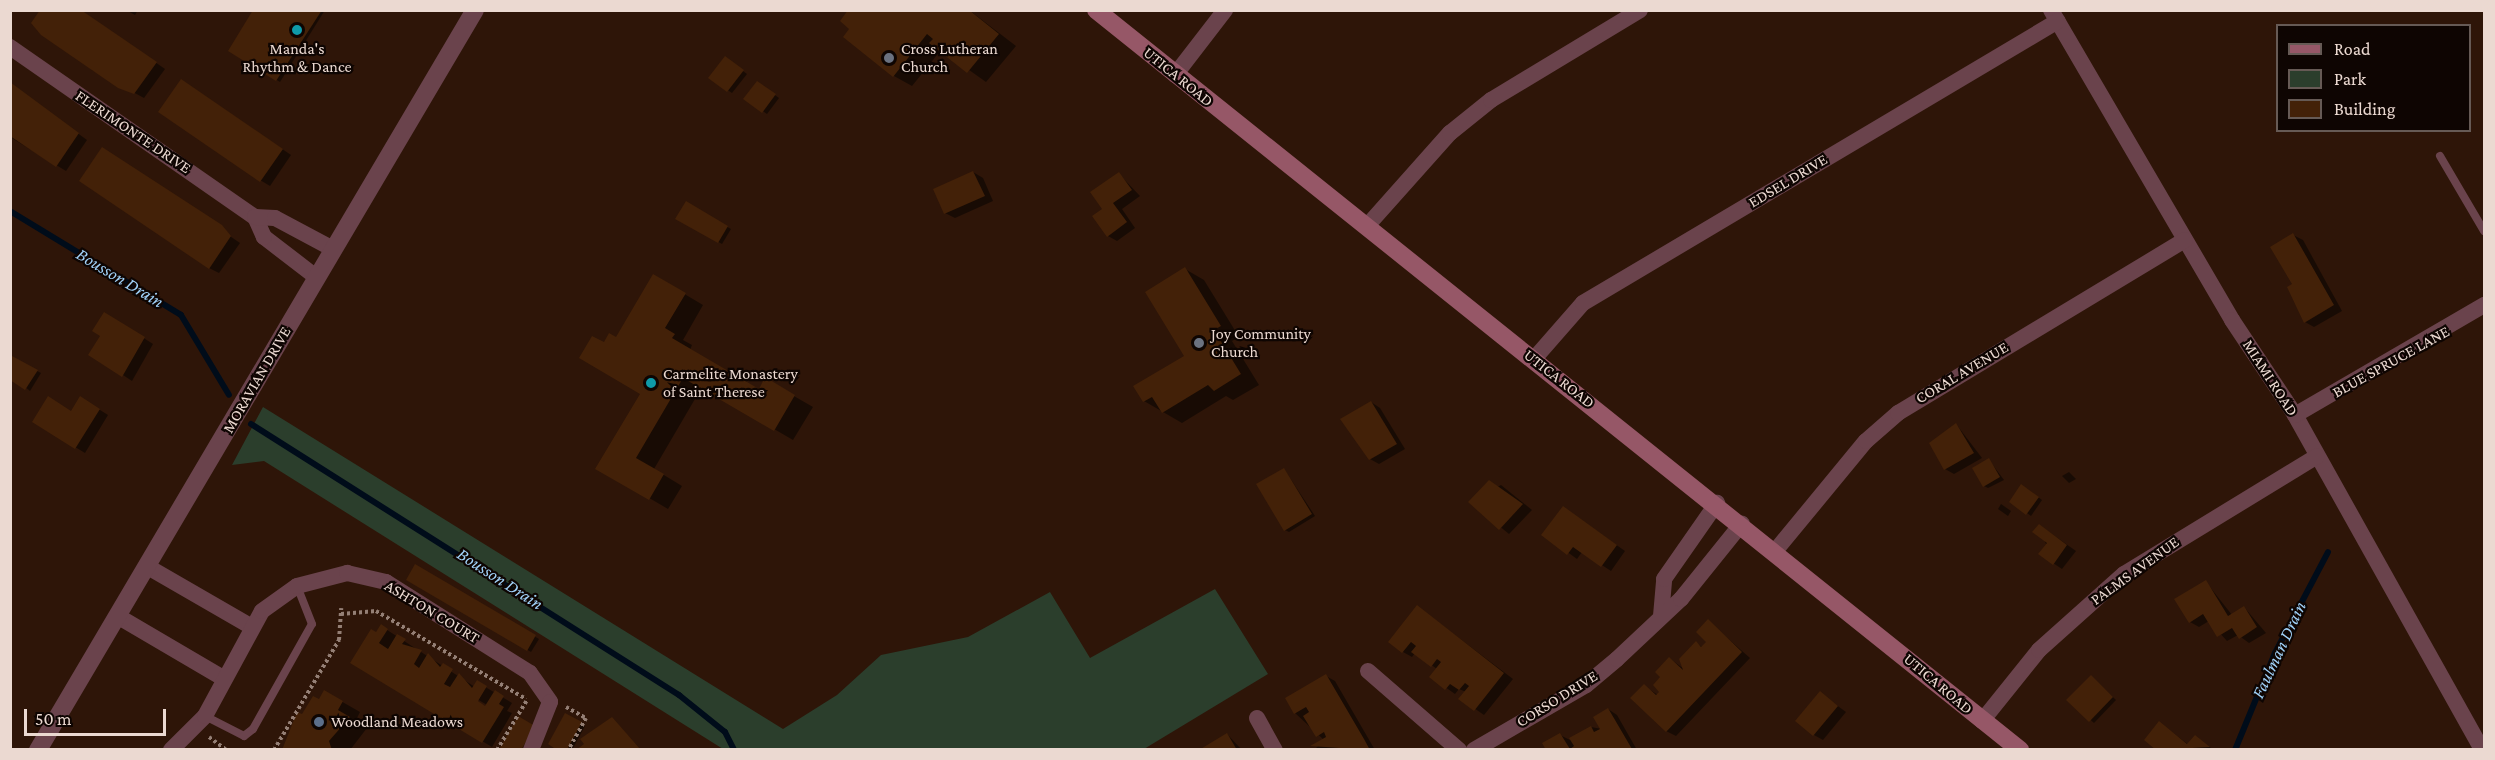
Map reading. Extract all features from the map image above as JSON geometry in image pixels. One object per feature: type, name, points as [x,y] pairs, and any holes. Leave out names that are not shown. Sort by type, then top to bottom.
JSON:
[{"type":"main road","name":"UTICA ROAD","points":[[1096,10],[1776,550],[2020,750]]},
{"type":"street","name":"MORAVIAN DRIVE","points":[[38,750],[119,617],[316,277],[475,10]]},
{"type":"street","points":[[1175,75],[1225,10]]},
{"type":"street","points":[[1367,226],[1450,133],[1491,100],[1640,10]]},
{"type":"street","name":"MIAMI ROAD","points":[[2054,16],[2185,240],[2295,416],[2482,750]]},
{"type":"street","name":"EDSEL DRIVE","points":[[1534,359],[1583,303],[2054,16]]},
{"type":"street","name":"FLERIMONTE DRIVE","points":[[10,47],[255,217],[264,237],[316,277]]},
{"type":"street","name":"FLERIMONTE DRIVE","points":[[255,217],[275,218],[333,249]]},
{"type":"street","name":"CORAL AVENUE","points":[[1776,550],[1859,448],[1898,413],[2185,240]]},
{"type":"street","name":"BLUE SPRUCE LANE","points":[[2295,416],[2484,305]]},
{"type":"street","name":"PALMS AVENUE","points":[[1982,721],[2039,650],[2124,574],[2317,456]]},
{"type":"street","points":[[1661,616],[1664,579],[1717,503]]},
{"type":"street","name":"CORSO DRIVE","points":[[1474,750],[1586,684],[1661,616],[1742,523]]},
{"type":"street","points":[[148,567],[250,626]]},
{"type":"street","name":"ASHTON COURT","points":[[171,750],[205,716],[250,626],[297,586],[347,573],[386,582],[530,673],[550,702],[549,712]]},
{"type":"street","points":[[119,617],[223,678]]},
{"type":"street","points":[[1368,671],[1459,750]]},
{"type":"street","points":[[531,750],[549,712]]},
{"type":"street","points":[[1257,718],[1275,750]]},
{"type":"lane","points":[[2440,156],[2484,231]]},
{"type":"lane","points":[[205,716],[244,736],[254,729],[312,624],[297,586]]},
{"type":"path","points":[[274,750],[339,640],[341,608]]},
{"type":"path","points":[[341,614],[376,611],[549,712],[567,707],[586,718],[568,750]]},
{"type":"path","points":[[497,750],[527,700]]},
{"type":"path","points":[[200,741],[207,736],[226,750]]},
{"type":"green space","points":[[263,407],[783,729],[837,695],[881,655],[968,637],[1050,592],[1090,658],[1215,589],[1268,674],[1144,749],[723,749],[264,461],[232,465]]},
{"type":"building","points":[[40,10],[81,10],[157,62],[134,94],[118,88],[41,35],[31,23]]},
{"type":"building","points":[[253,10],[322,10],[276,81],[228,51]]},
{"type":"building","name":"Cross Lutheran Church","points":[[848,10],[969,10],[999,34],[967,73],[929,43],[933,39],[927,34],[893,77],[843,37],[849,29],[840,21]]},
{"type":"building","points":[[725,56],[744,70],[727,92],[708,78]]},
{"type":"building","points":[[181,79],[283,149],[260,182],[158,112]]},
{"type":"building","points":[[757,81],[776,94],[762,113],[743,99]]},
{"type":"building","points":[[10,82],[79,133],[56,167],[10,136]]},
{"type":"building","points":[[102,147],[222,225],[231,236],[209,269],[79,181]]},
{"type":"building","points":[[973,171],[985,196],[944,214],[933,189]]},
{"type":"building","points":[[1119,172],[1132,190],[1113,203],[1127,222],[1107,237],[1092,216],[1102,209],[1090,192]]},
{"type":"building","points":[[686,201],[728,226],[718,243],[675,219]]},
{"type":"building","points":[[2293,233],[2334,305],[2304,323],[2287,287],[2292,284],[2270,247]]},
{"type":"building","name":"Joy Community Church","points":[[1185,267],[1221,326],[1214,330],[1241,374],[1214,391],[1208,385],[1162,413],[1152,397],[1143,402],[1133,386],[1184,356],[1145,292]]},
{"type":"building","name":"Carmelite Monastery of Saint Therese","points":[[653,274],[686,293],[665,328],[675,334],[672,338],[759,389],[765,377],[795,395],[774,431],[683,378],[636,458],[664,474],[649,500],[595,469],[640,394],[579,358],[592,336],[604,342],[609,333],[616,337]]},
{"type":"building","points":[[104,312],[145,337],[122,377],[88,355],[100,336],[92,331]]},
{"type":"building","points":[[12,356],[38,370],[25,390],[10,380]]},
{"type":"building","points":[[48,396],[71,411],[80,396],[100,409],[75,449],[32,422]]},
{"type":"building","points":[[1371,401],[1397,444],[1369,460],[1340,419]]},
{"type":"building","points":[[1956,423],[1974,453],[1944,470],[1929,443]]},
{"type":"building","points":[[1989,458],[2000,477],[1983,487],[1972,468]]},
{"type":"building","points":[[1284,468],[1312,514],[1284,531],[1256,484]]},
{"type":"building","points":[[1489,480],[1523,504],[1499,530],[1468,502]]},
{"type":"building","points":[[2021,484],[2039,497],[2026,515],[2009,502]]},
{"type":"building","points":[[1563,506],[1617,545],[1601,567],[1573,547],[1567,555],[1541,535]]},
{"type":"building","points":[[2039,524],[2067,545],[2053,565],[2038,554],[2047,543],[2032,532]]},
{"type":"building","points":[[415,564],[536,635],[527,651],[406,580]]},
{"type":"building","points":[[2206,580],[2228,616],[2244,606],[2257,627],[2239,639],[2232,628],[2217,637],[2203,614],[2189,623],[2174,599]]},
{"type":"building","points":[[1417,605],[1504,673],[1474,711],[1458,699],[1469,686],[1465,683],[1459,690],[1450,684],[1445,690],[1429,677],[1441,662],[1437,659],[1431,667],[1411,652],[1416,646],[1411,642],[1402,653],[1388,642]]},
{"type":"building","points":[[1708,619],[1742,652],[1666,732],[1630,698],[1644,684],[1656,695],[1659,692],[1653,685],[1660,677],[1655,672],[1669,657],[1683,670],[1679,659],[1696,641],[1701,647],[1706,642],[1696,632]]},
{"type":"building","points":[[381,624],[388,629],[379,643],[388,649],[397,634],[406,639],[402,644],[422,650],[414,664],[419,668],[428,653],[440,667],[443,663],[453,669],[444,684],[450,687],[459,673],[472,688],[477,680],[487,686],[478,701],[485,706],[495,690],[504,696],[499,704],[504,707],[482,743],[350,663],[371,629],[376,632]]},
{"type":"building","points":[[1326,674],[1370,750],[1310,746],[1326,737],[1324,732],[1316,737],[1303,716],[1309,712],[1306,707],[1294,714],[1285,698]]},
{"type":"building","points":[[2091,675],[2113,697],[2089,722],[2066,700]]},
{"type":"building","name":"Woodland Meadows","points":[[324,690],[343,701],[338,710],[350,717],[329,741],[332,750],[282,750],[297,712],[302,714],[313,696],[319,699]]},
{"type":"building","points":[[1820,691],[1838,706],[1813,736],[1795,721]]},
{"type":"building","points":[[1608,708],[1632,749],[1546,750],[1542,743],[1560,733],[1570,749],[1574,746],[1569,738],[1591,726],[1594,732],[1600,729],[1593,717]]},
{"type":"building","points":[[565,713],[582,722],[567,750],[557,750],[548,744]]},
{"type":"building","points":[[518,716],[535,726],[521,750],[499,750]]},
{"type":"building","points":[[612,717],[641,750],[576,750],[584,744],[580,739]]},
{"type":"building","points":[[2159,721],[2187,744],[2195,735],[2210,747],[2156,750],[2144,740]]},
{"type":"building","points":[[1227,733],[1237,750],[1199,750]]},
{"type":"waterway","name":"Bousson Drain","points":[[10,211],[181,315],[229,395]]},
{"type":"waterway","name":"Bousson Drain","points":[[251,424],[679,695],[725,732],[734,750]]},
{"type":"waterway","name":"Faulman Drain","points":[[2235,750],[2275,653],[2328,552]]},
{"type":"place","name":"Manda's Rhythm & Dance","points":[[297,30]]},
{"type":"place","name":"Cross Lutheran Church","points":[[889,58]]},
{"type":"place","name":"Joy Community Church","points":[[1199,343]]},
{"type":"place","name":"Carmelite Monastery of Saint Therese","points":[[651,383]]},
{"type":"place","name":"Woodland Meadows","points":[[319,722]]}]
